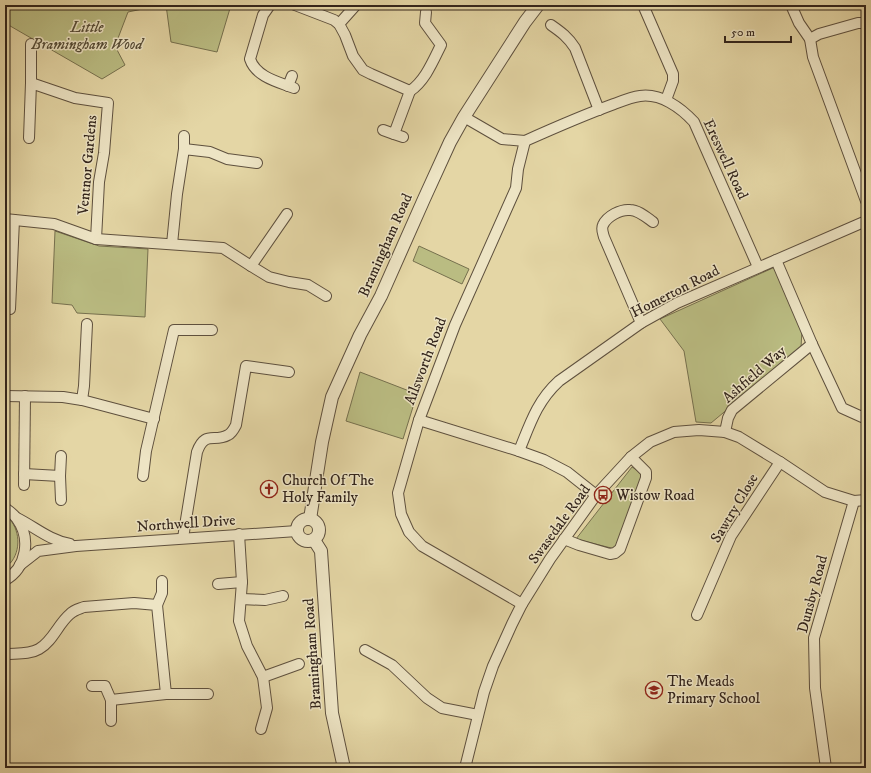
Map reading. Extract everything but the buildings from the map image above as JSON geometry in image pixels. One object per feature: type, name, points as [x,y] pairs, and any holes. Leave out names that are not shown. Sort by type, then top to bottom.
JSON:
[{"type":"street","points":[[270,5],[263,15],[245,59],[271,80],[291,87],[292,76]]},
{"type":"street","points":[[295,5],[334,20],[339,24],[353,56],[363,70],[410,91]]},
{"type":"street","points":[[339,24],[356,5]]},
{"type":"street","name":"Bramingham Road","points":[[310,519],[322,442],[332,397],[447,149],[464,117],[525,22],[538,5]]},
{"type":"street","points":[[643,5],[673,74],[673,81],[666,100]]},
{"type":"street","points":[[791,5],[799,23],[810,39],[814,57],[866,201]]},
{"type":"street","points":[[383,130],[398,136],[410,91],[416,87],[426,73],[441,45],[425,23],[426,12]]},
{"type":"street","points":[[810,39],[819,34],[858,23],[866,23]]},
{"type":"street","points":[[551,25],[565,35],[575,48],[599,110]]},
{"type":"street","points":[[29,138],[31,44]]},
{"type":"street","name":"Ventnor Gardens","points":[[30,82],[75,98],[108,103],[104,153],[99,182],[96,239]]},
{"type":"street","name":"Ereswell Road","points":[[525,141],[599,110],[640,96],[666,100],[682,110],[694,122],[758,267]]},
{"type":"street","points":[[464,117],[502,139],[525,141]]},
{"type":"street","points":[[172,244],[177,194],[184,149],[184,136]]},
{"type":"street","name":"Ailsworth Road","points":[[522,604],[422,546],[409,532],[401,514],[398,493],[419,420],[455,325],[516,188],[518,169],[525,141]]},
{"type":"street","points":[[184,149],[210,152],[227,159],[257,163]]},
{"type":"street","points":[[641,324],[602,231],[603,225],[607,219],[622,210],[631,210],[653,222]]},
{"type":"street","points":[[251,266],[287,214]]},
{"type":"street","name":"Ventnor Gardens","points":[[10,309],[10,219],[54,224],[96,239],[223,248],[270,277],[308,285],[326,296]]},
{"type":"street","name":"Homerton Road","points":[[520,451],[536,411],[552,388],[559,381],[641,324],[677,303],[866,221]]},
{"type":"street","points":[[776,260],[812,344],[842,408],[862,417]]},
{"type":"street","points":[[82,400],[87,324]]},
{"type":"street","points":[[143,476],[146,451],[174,330],[212,330]]},
{"type":"street","name":"Ashfield Way","points":[[725,432],[728,418],[732,410],[812,344]]},
{"type":"street","points":[[183,538],[199,446],[210,438],[223,437],[233,431],[236,425],[246,366],[289,372]]},
{"type":"street","points":[[5,396],[82,400],[154,419]]},
{"type":"street","points":[[24,485],[25,396]]},
{"type":"street","points":[[419,420],[520,451],[544,460],[567,472],[596,495]]},
{"type":"street","name":"Swasedale Road","points":[[465,768],[484,692],[493,666],[522,604],[550,559],[596,495],[631,456],[650,442],[674,432],[699,430],[725,432],[739,437],[825,492],[854,501],[866,500]]},
{"type":"street","points":[[61,456],[61,500]]},
{"type":"street","points":[[564,539],[610,554],[615,553],[620,549],[646,478],[646,472],[631,456]]},
{"type":"street","name":"Sawtry Close","points":[[697,615],[731,536],[780,462]]},
{"type":"street","points":[[24,474],[60,476]]},
{"type":"street","name":"Dunsby Road","points":[[826,768],[814,688],[814,638],[854,501]]},
{"type":"street","points":[[5,508],[17,518],[54,540],[76,546]]},
{"type":"street","points":[[17,518],[23,529],[25,541],[24,553],[20,565]]},
{"type":"street","points":[[310,519],[316,522],[320,528],[319,535],[314,540],[310,541],[303,540],[297,532],[298,525],[303,520],[310,519]]},
{"type":"street","name":"Northwell Drive","points":[[6,580],[20,565],[38,551],[76,546],[183,538],[297,532]]},
{"type":"street","points":[[240,534],[242,582],[239,621],[247,646],[263,677],[267,708],[261,729]]},
{"type":"street","name":"Bramingham Road","points":[[314,540],[321,551],[332,713],[344,768]]},
{"type":"street","points":[[162,581],[162,593],[157,605],[166,694]]},
{"type":"street","points":[[218,584],[242,582]]},
{"type":"street","points":[[241,599],[265,600],[284,596]]},
{"type":"street","points":[[5,654],[31,652],[39,649],[47,643],[70,614],[84,607],[134,603],[157,605]]},
{"type":"street","points":[[366,650],[392,665],[427,698],[442,708],[478,715]]},
{"type":"street","points":[[263,677],[299,664]]},
{"type":"street","points":[[92,686],[105,686],[111,700],[111,721]]},
{"type":"street","points":[[111,700],[166,694],[208,694]]},
{"type":"green space","name":"Little Bramingham Wood","points":[[5,5],[162,5],[128,12],[115,46],[125,65],[102,79],[5,23]]},
{"type":"green space","name":"Little Bramingham Wood","points":[[166,5],[231,5],[217,52],[171,42]]},
{"type":"green space","points":[[55,231],[99,246],[148,249],[145,317],[77,313],[72,305],[52,303]]},
{"type":"green space","points":[[419,246],[469,269],[462,284],[413,261]]},
{"type":"green space","points":[[775,267],[802,329],[801,348],[711,423],[696,422],[684,351],[660,319]]},
{"type":"green space","points":[[360,372],[417,394],[403,439],[346,421]]},
{"type":"green space","points":[[632,467],[643,474],[615,549],[576,539]]},
{"type":"green space","points":[[5,515],[10,519],[16,530],[18,543],[15,555],[5,568]]},
{"type":"place","name":"Church Of The Holy Family","points":[[269,489]]},
{"type":"place","name":"Wistow Road","points":[[603,495]]},
{"type":"place","name":"The Meads Primary School","points":[[654,690]]}]
